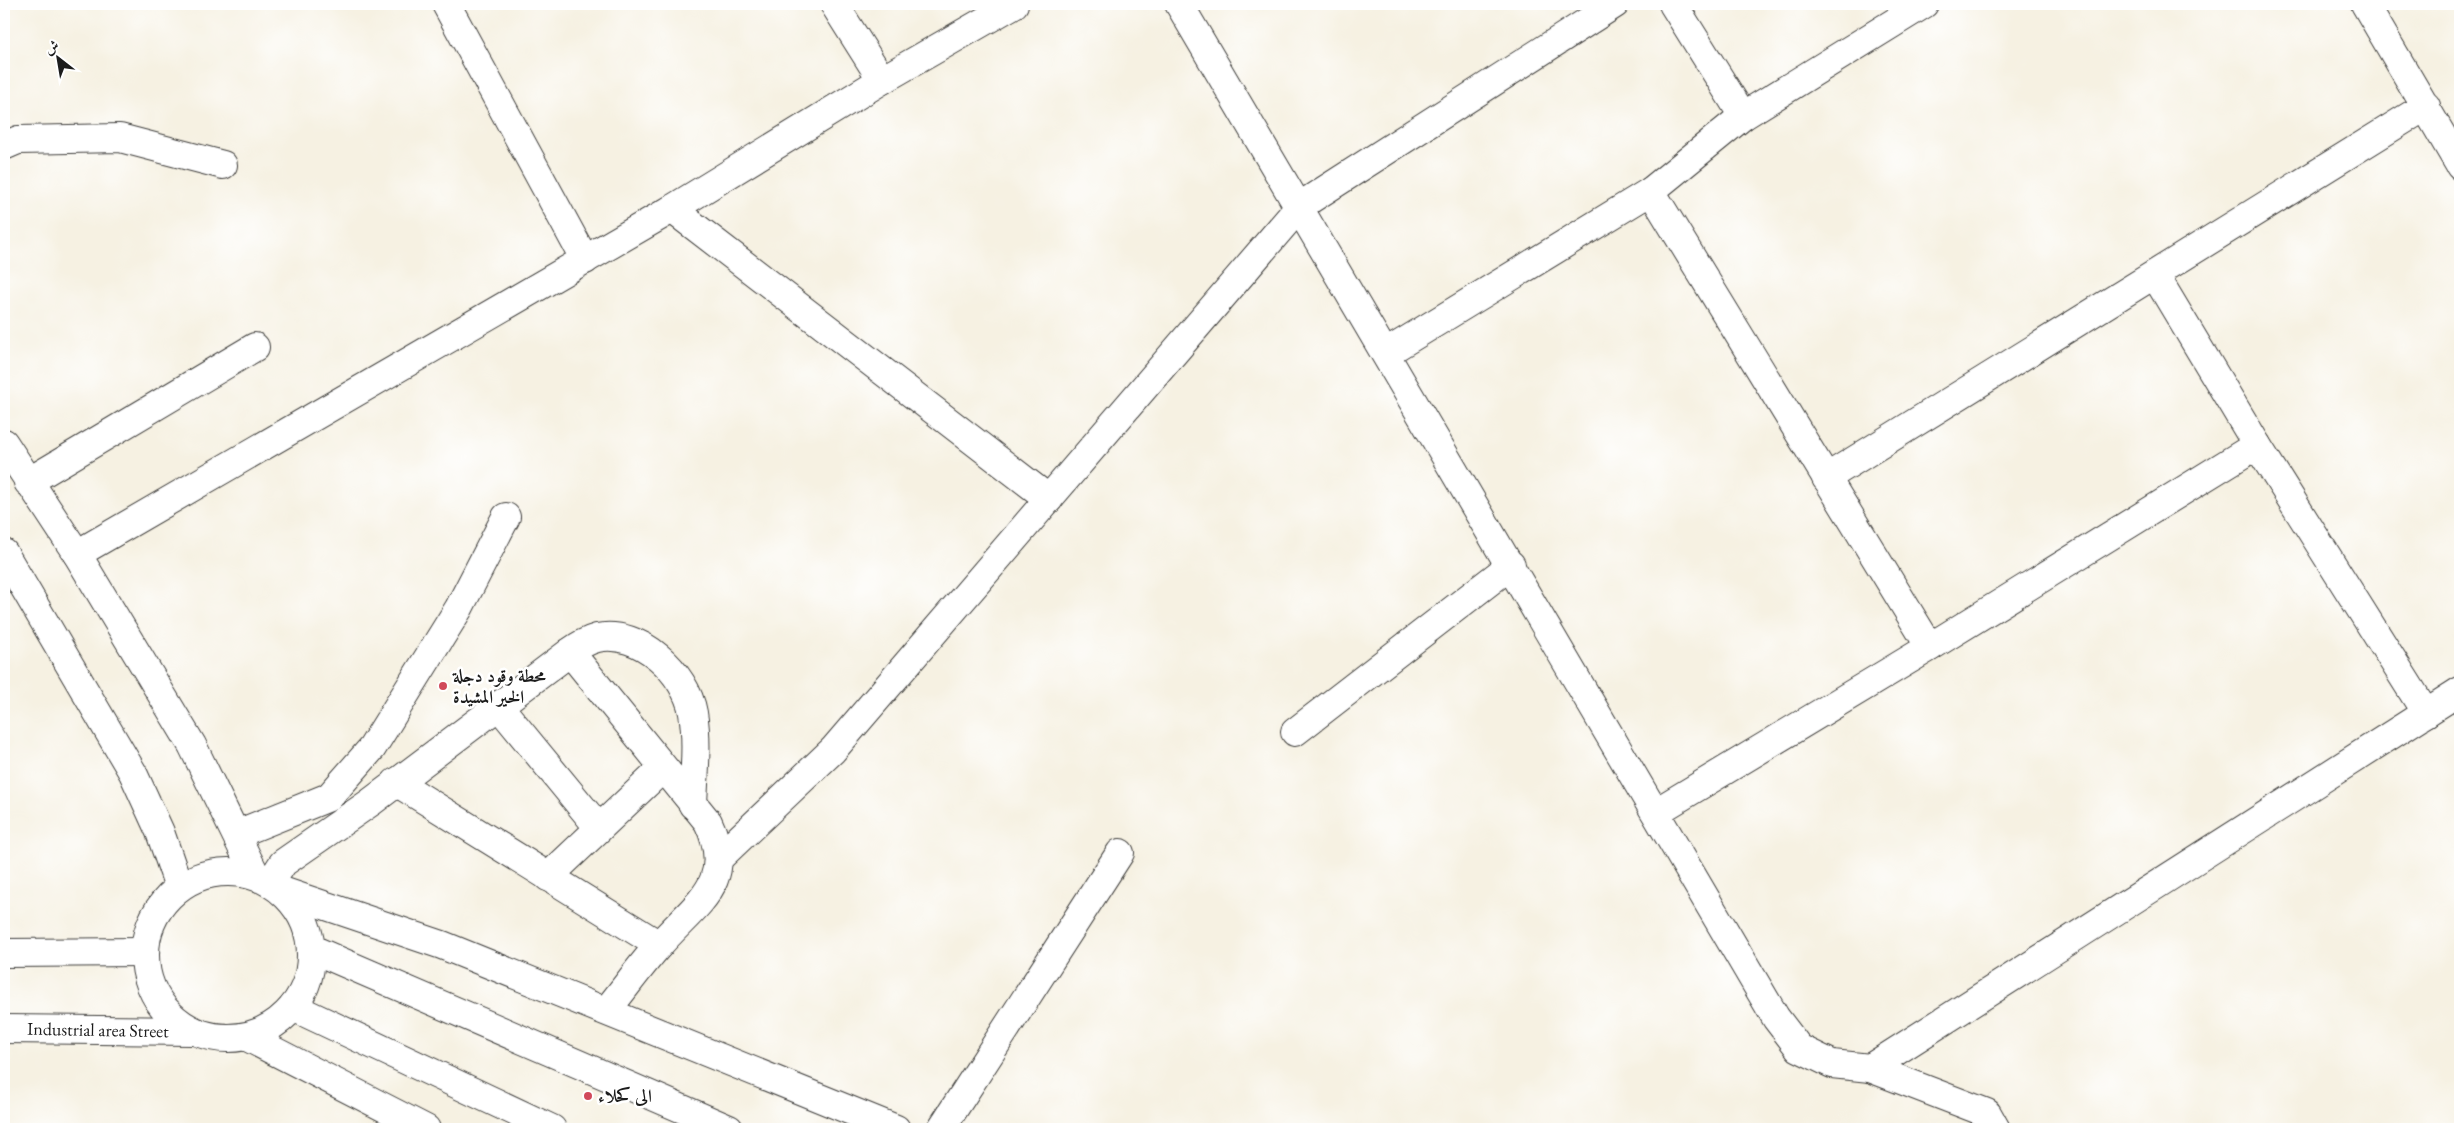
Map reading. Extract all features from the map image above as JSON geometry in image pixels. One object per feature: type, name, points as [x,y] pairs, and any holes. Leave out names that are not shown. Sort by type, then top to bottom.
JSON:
[{"type":"street","points":[[446,4],[585,260]]},
{"type":"street","points":[[834,4],[882,80]]},
{"type":"street","points":[[77,554],[672,209],[882,80],[1014,4]]},
{"type":"street","points":[[1180,4],[1776,1018],[1799,1048],[1832,1064],[1870,1068],[1987,1113],[1996,1129]]},
{"type":"street","points":[[719,858],[833,750],[1300,206],[1615,4]]},
{"type":"street","points":[[1673,4],[1743,116]]},
{"type":"street","points":[[1386,353],[1651,191],[1743,116],[1924,4]]},
{"type":"street","points":[[2365,4],[2460,166]]},
{"type":"street","points":[[1826,478],[2426,106]]},
{"type":"street","points":[[4,146],[18,140],[120,138],[223,165]]},
{"type":"street","points":[[1651,191],[1930,647]]},
{"type":"street","points":[[672,209],[1049,499]]},
{"type":"street","points":[[2155,275],[2257,444],[2426,712]]},
{"type":"street","points":[[28,482],[254,347]]},
{"type":"street","points":[[4,442],[28,482],[77,554],[192,745],[237,834],[270,884],[299,908],[305,921],[312,949],[309,980],[293,1008],[280,1020],[265,1030],[247,1037],[229,1038],[210,1037],[193,1031],[173,1018],[156,999],[147,976],[144,952],[149,927],[161,904],[179,887],[196,878],[214,873],[239,872],[270,884],[442,944],[608,1010],[896,1129]]},
{"type":"street","points":[[1656,812],[1930,647],[2257,444]]},
{"type":"street","points":[[237,834],[328,797],[372,748],[459,608],[506,517]]},
{"type":"street","points":[[4,553],[133,773],[160,832],[179,887]]},
{"type":"street","points":[[1295,732],[1511,565]]},
{"type":"street","points":[[270,884],[283,863],[396,782],[570,652],[583,643],[598,638],[618,638],[652,653],[679,679],[688,695],[693,713],[695,747],[693,805]]},
{"type":"street","points":[[570,652],[708,822],[716,839],[719,858],[713,885],[706,896],[659,945],[608,1010]]},
{"type":"street","points":[[1870,1068],[2460,691]]},
{"type":"street","points":[[498,706],[599,828]]},
{"type":"street","points":[[548,877],[663,768]]},
{"type":"street","points":[[396,782],[659,945]]},
{"type":"street","points":[[942,1129],[1120,853]]},
{"type":"street","points":[[312,949],[729,1129]]},
{"type":"street","points":[[4,953],[144,952]]},
{"type":"street","points":[[293,1008],[552,1129]]},
{"type":"street","name":"Industrial area Street","points":[[4,1029],[193,1031]]},
{"type":"street","points":[[247,1037],[426,1129]]},
{"type":"place","name":"محطة وقود دجلة الخير المشيدة","points":[[443,686]]},
{"type":"place","name":"الى كحلاء","points":[[588,1096]]}]
